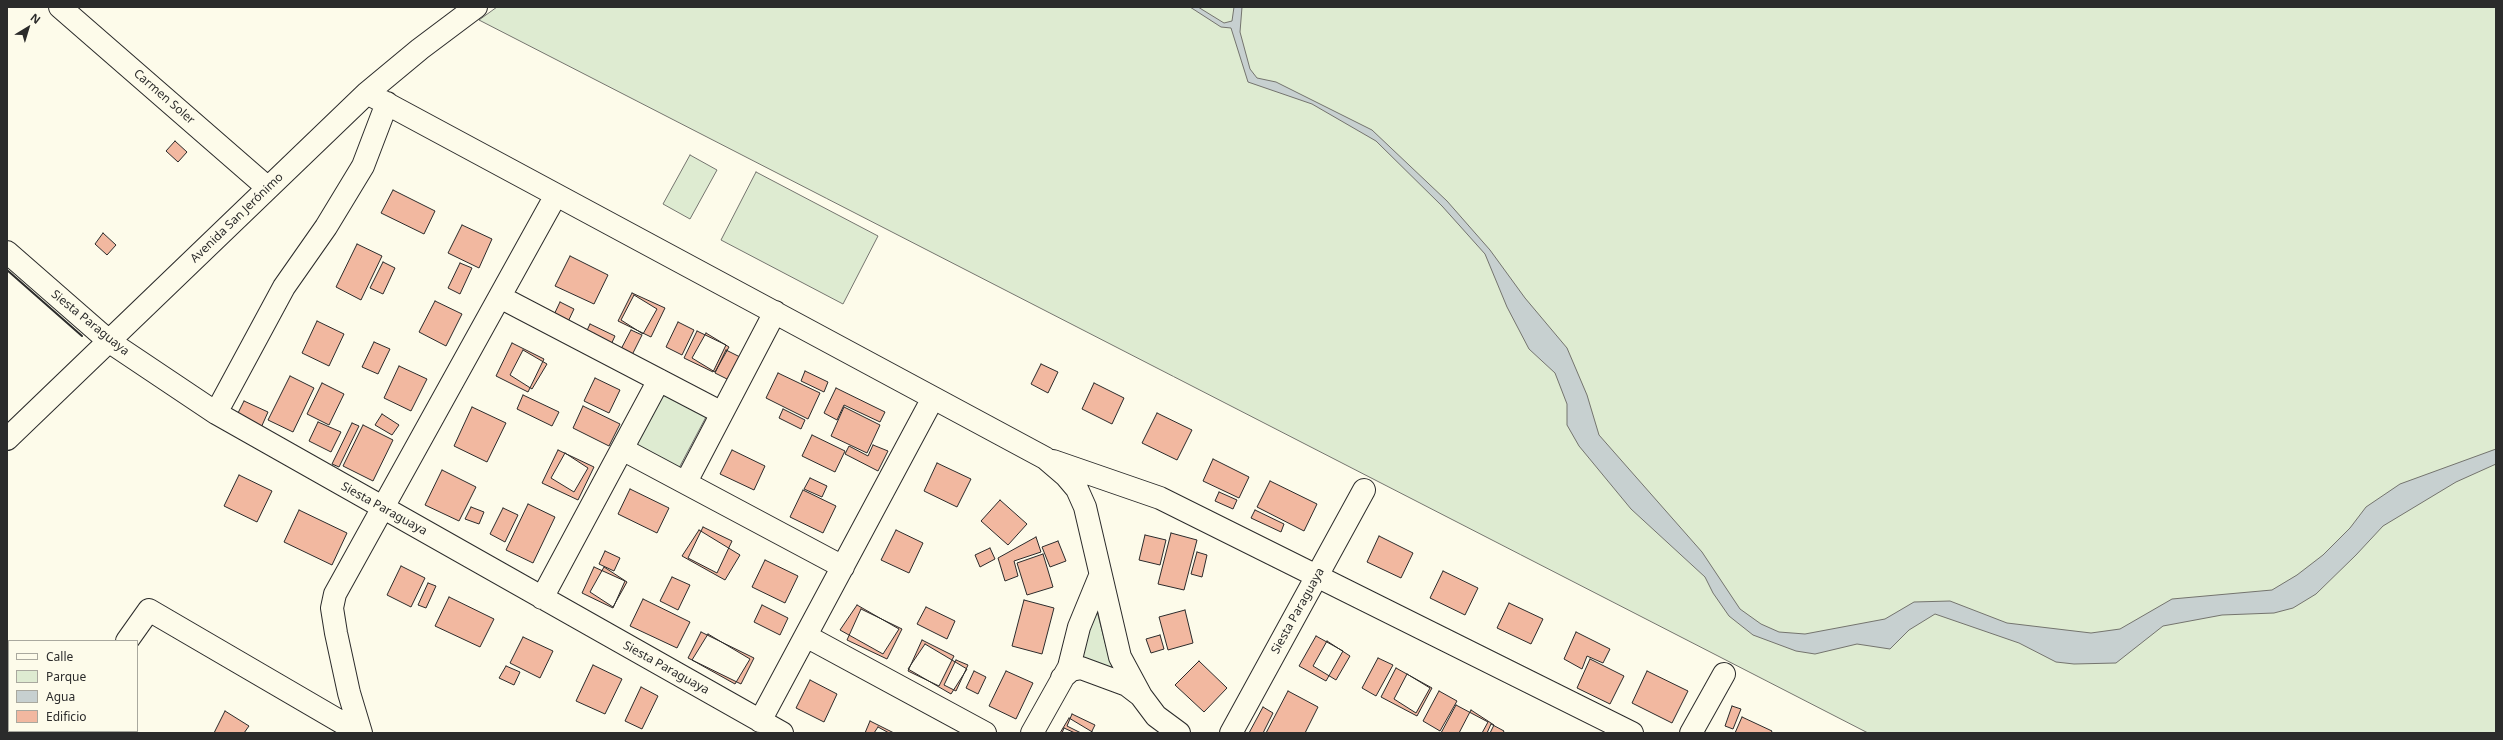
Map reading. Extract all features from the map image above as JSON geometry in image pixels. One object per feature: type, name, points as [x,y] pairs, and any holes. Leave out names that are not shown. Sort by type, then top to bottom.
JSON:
[{"type":"street","name":"Carmen Soler","points":[[60,7],[268,188]]},
{"type":"street","name":"Avenida San Jerónimo","points":[[7,439],[110,342],[368,93],[420,49],[476,7]]},
{"type":"street","points":[[368,93],[1045,458],[1160,498],[1632,733]]},
{"type":"street","points":[[216,413],[284,287],[326,227],[363,166],[387,103]]},
{"type":"street","points":[[360,733],[349,693],[332,608],[335,594],[556,195]]},
{"type":"street","name":"Siesta Paraguaya","points":[[7,252],[110,342],[216,413],[782,733]]},
{"type":"street","points":[[500,297],[722,413]]},
{"type":"street","points":[[686,482],[775,312]]},
{"type":"street","points":[[542,598],[659,380]]},
{"type":"street","points":[[760,721],[933,398]]},
{"type":"street","points":[[622,449],[843,567]]},
{"type":"street","points":[[1045,458],[1066,476],[1077,489],[1092,532],[1100,576],[1120,657],[1141,696],[1156,716],[1179,733]]},
{"type":"street","name":"Siesta Paraguaya","points":[[1231,733],[1364,490]]},
{"type":"street","points":[[1032,733],[1069,667],[1079,628],[1100,576]]},
{"type":"street","points":[[128,640],[150,610],[360,733]]},
{"type":"street","points":[[806,636],[984,733]]},
{"type":"street","points":[[1062,678],[1071,670],[1081,668],[1127,685],[1141,696]]},
{"type":"street","points":[[1692,733],[1724,674]]},
{"type":"green space","points":[[497,7],[2496,7],[2496,733],[1868,733],[479,20]]},
{"type":"green space","points":[[690,155],[717,170],[690,219],[663,204]]},
{"type":"green space","points":[[756,172],[878,236],[843,304],[721,240]]},
{"type":"green space","points":[[664,394],[706,417],[679,468],[637,445],[637,440]]},
{"type":"green space","points":[[1097,611],[1106,646],[1115,670],[1084,660],[1081,652]]},
{"type":"water","points":[[1190,7],[1198,7],[1224,23],[1232,21],[1234,7],[1242,7],[1240,32],[1250,69],[1257,78],[1276,82],[1372,130],[1447,201],[1490,250],[1525,298],[1567,348],[1587,395],[1599,435],[1702,552],[1740,609],[1761,624],[1779,632],[1805,634],[1885,619],[1914,602],[1950,601],[2007,623],[2091,633],[2120,629],[2172,599],[2272,590],[2297,575],[2323,555],[2350,528],[2366,507],[2400,484],[2496,449],[2496,464],[2456,482],[2383,526],[2316,594],[2293,608],[2274,613],[2222,615],[2163,626],[2116,663],[2074,664],[2056,662],[2019,643],[1935,614],[1909,630],[1890,649],[1857,644],[1815,654],[1796,651],[1753,635],[1729,616],[1713,593],[1705,577],[1631,509],[1579,446],[1567,425],[1567,404],[1555,373],[1529,349],[1507,307],[1485,254],[1442,206],[1376,141],[1312,104],[1248,82],[1231,28],[1221,27]]},
{"type":"building","points":[[175,141],[187,152],[178,162],[166,151]]},
{"type":"building","points":[[393,190],[435,211],[424,234],[381,213]]},
{"type":"building","points":[[462,225],[492,239],[479,268],[448,253]]},
{"type":"building","points":[[103,233],[116,245],[107,255],[95,244]]},
{"type":"building","points":[[357,244],[382,256],[361,300],[336,287]]},
{"type":"building","points":[[570,256],[608,275],[594,304],[555,286]]},
{"type":"building","points":[[383,262],[395,268],[383,294],[370,288]]},
{"type":"building","points":[[460,263],[472,268],[460,294],[448,288]]},
{"type":"building","points":[[632,293],[665,308],[651,337],[618,321]]},
{"type":"building","points":[[634,295],[657,309],[643,334],[621,320]]},
{"type":"building","points":[[435,301],[462,314],[446,346],[419,332]]},
{"type":"building","points":[[560,302],[574,309],[566,326],[552,319]]},
{"type":"building","points":[[317,321],[344,334],[329,366],[302,353]]},
{"type":"building","points":[[678,322],[694,330],[682,355],[666,347]]},
{"type":"building","points":[[590,324],[615,336],[608,351],[583,339]]},
{"type":"building","points":[[631,330],[642,335],[631,357],[620,351]]},
{"type":"building","points":[[697,331],[726,345],[713,372],[684,358]]},
{"type":"building","points":[[706,333],[729,347],[715,372],[692,358]]},
{"type":"building","points":[[374,342],[390,349],[378,374],[362,367]]},
{"type":"building","points":[[512,343],[544,359],[528,392],[496,376]]},
{"type":"building","points":[[523,350],[547,364],[532,389],[510,375]]},
{"type":"building","points":[[726,350],[742,358],[731,381],[715,373]]},
{"type":"building","points":[[1041,364],[1058,372],[1048,393],[1031,384]]},
{"type":"building","points":[[399,366],[427,379],[411,411],[384,398]]},
{"type":"building","points":[[805,371],[828,382],[824,392],[801,381]]},
{"type":"building","points":[[778,373],[820,393],[808,419],[766,398]]},
{"type":"building","points":[[290,376],[314,388],[293,432],[268,420]]},
{"type":"building","points":[[595,378],[620,390],[609,413],[584,401]]},
{"type":"building","points":[[322,383],[344,394],[329,425],[307,414]]},
{"type":"building","points":[[1094,383],[1124,398],[1112,424],[1082,409]]},
{"type":"building","points":[[836,388],[885,412],[880,422],[844,405],[837,420],[824,413]]},
{"type":"building","points":[[523,395],[559,412],[552,426],[517,409]]},
{"type":"building","points":[[244,401],[268,412],[260,430],[235,419]]},
{"type":"building","points":[[583,406],[620,424],[609,446],[573,428]]},
{"type":"building","points":[[472,407],[506,423],[487,462],[454,446]]},
{"type":"building","points":[[844,407],[880,425],[867,453],[831,436]]},
{"type":"building","points":[[783,409],[805,420],[801,429],[779,418]]},
{"type":"building","points":[[1157,413],[1192,430],[1177,460],[1142,443]]},
{"type":"building","points":[[382,414],[399,425],[392,435],[375,425]]},
{"type":"building","points":[[318,422],[341,432],[331,452],[309,441]]},
{"type":"building","points":[[352,423],[359,426],[339,467],[332,464]]},
{"type":"building","points":[[363,425],[393,440],[373,481],[343,466]]},
{"type":"building","points":[[812,435],[845,451],[835,472],[802,456]]},
{"type":"building","points":[[873,445],[888,451],[878,471],[845,454],[849,446],[868,456]]},
{"type":"building","points":[[558,450],[594,467],[578,500],[542,483]]},
{"type":"building","points":[[732,450],[765,466],[754,490],[720,474]]},
{"type":"building","points":[[565,453],[588,468],[574,492],[551,478]]},
{"type":"building","points":[[1213,459],[1249,477],[1239,498],[1203,481]]},
{"type":"building","points":[[937,463],[971,479],[957,507],[924,491]]},
{"type":"building","points":[[442,470],[476,487],[459,521],[425,505]]},
{"type":"building","points":[[239,475],[272,491],[257,522],[224,506]]},
{"type":"building","points":[[810,478],[827,486],[822,497],[804,489]]},
{"type":"building","points":[[1270,481],[1317,504],[1304,531],[1257,507]]},
{"type":"building","points":[[630,489],[669,508],[657,533],[618,514]]},
{"type":"building","points":[[803,490],[836,506],[823,533],[790,517]]},
{"type":"building","points":[[1219,492],[1237,500],[1233,509],[1215,501]]},
{"type":"building","points":[[1000,500],[1027,524],[1008,545],[981,521]]},
{"type":"building","points":[[528,504],[555,517],[533,563],[506,550]]},
{"type":"building","points":[[471,507],[484,512],[479,524],[465,519]]},
{"type":"building","points":[[503,508],[518,515],[505,542],[490,534]]},
{"type":"building","points":[[299,510],[347,533],[332,565],[284,542]]},
{"type":"building","points":[[1255,510],[1284,524],[1281,532],[1251,518]]},
{"type":"building","points":[[703,527],[732,541],[717,573],[688,558]]},
{"type":"building","points":[[699,530],[740,555],[725,580],[682,556]]},
{"type":"building","points":[[896,530],[923,543],[909,573],[881,560]]},
{"type":"building","points":[[1171,533],[1197,540],[1184,590],[1158,584]]},
{"type":"building","points":[[1145,535],[1166,540],[1160,565],[1139,560]]},
{"type":"building","points":[[1379,536],[1413,553],[1401,578],[1367,562]]},
{"type":"building","points":[[1036,537],[1041,552],[1014,561],[1018,576],[1005,581],[998,558]]},
{"type":"building","points":[[1058,541],[1066,561],[1050,567],[1042,547]]},
{"type":"building","points":[[990,548],[995,559],[980,567],[975,555]]},
{"type":"building","points":[[605,551],[620,558],[614,571],[599,564]]},
{"type":"building","points":[[1197,552],[1207,555],[1202,577],[1191,574]]},
{"type":"building","points":[[1043,554],[1053,587],[1027,595],[1017,563]]},
{"type":"building","points":[[765,560],[798,576],[785,603],[752,587]]},
{"type":"building","points":[[401,566],[425,578],[411,607],[387,595]]},
{"type":"building","points":[[594,567],[625,581],[613,608],[582,593]]},
{"type":"building","points":[[604,567],[627,582],[613,607],[590,592]]},
{"type":"building","points":[[1443,571],[1478,588],[1465,615],[1430,598]]},
{"type":"building","points":[[672,577],[690,585],[678,610],[660,601]]},
{"type":"building","points":[[428,583],[436,586],[426,608],[418,605]]},
{"type":"building","points":[[449,597],[494,619],[480,647],[435,626]]},
{"type":"building","points":[[643,599],[690,622],[677,648],[630,626]]},
{"type":"building","points":[[1024,600],[1054,608],[1042,654],[1012,646]]},
{"type":"building","points":[[1509,603],[1543,619],[1531,644],[1497,628]]},
{"type":"building","points":[[762,605],[788,618],[780,635],[754,622]]},
{"type":"building","points":[[857,605],[899,629],[883,654],[840,630]]},
{"type":"building","points":[[926,607],[955,621],[947,639],[917,624]]},
{"type":"building","points":[[861,609],[902,629],[887,659],[847,640]]},
{"type":"building","points":[[1185,610],[1193,643],[1168,650],[1159,617]]},
{"type":"building","points":[[701,632],[754,658],[741,684],[688,658]]},
{"type":"building","points":[[1576,632],[1610,649],[1603,663],[1587,656],[1582,669],[1564,659]]},
{"type":"building","points":[[708,634],[750,659],[735,684],[692,660]]},
{"type":"building","points":[[1160,635],[1164,649],[1151,653],[1146,639]]},
{"type":"building","points":[[1316,636],[1343,651],[1326,681],[1299,666]]},
{"type":"building","points":[[523,637],[553,651],[540,678],[510,663]]},
{"type":"building","points":[[922,640],[954,656],[939,686],[908,671]]},
{"type":"building","points":[[1327,641],[1350,656],[1336,680],[1313,666]]},
{"type":"building","points":[[925,644],[967,669],[951,694],[908,669]]},
{"type":"building","points":[[1378,658],[1393,665],[1376,696],[1362,688]]},
{"type":"building","points":[[1590,659],[1624,676],[1610,704],[1577,688]]},
{"type":"building","points":[[956,660],[968,665],[956,691],[944,685]]},
{"type":"building","points":[[1199,661],[1227,688],[1204,712],[1175,685]]},
{"type":"building","points":[[593,665],[622,679],[605,714],[576,701]]},
{"type":"building","points":[[506,666],[520,672],[514,685],[499,678]]},
{"type":"building","points":[[1396,668],[1432,688],[1417,716],[1381,697]]},
{"type":"building","points":[[974,671],[986,677],[978,694],[966,688]]},
{"type":"building","points":[[1006,671],[1033,683],[1016,719],[989,706]]},
{"type":"building","points":[[1647,671],[1688,691],[1672,723],[1632,703]]},
{"type":"building","points":[[1407,674],[1430,688],[1416,713],[1394,699]]},
{"type":"building","points":[[810,680],[837,694],[824,722],[796,708]]},
{"type":"building","points":[[641,687],[658,696],[642,729],[625,721]]},
{"type":"building","points":[[1288,691],[1318,707],[1305,733],[1266,733]]},
{"type":"building","points":[[1439,691],[1457,701],[1440,731],[1423,721]]},
{"type":"building","points":[[1456,705],[1488,722],[1482,733],[1441,733]]},
{"type":"building","points":[[1732,706],[1741,709],[1733,729],[1725,726]]},
{"type":"building","points":[[1263,707],[1273,713],[1263,733],[1249,733]]},
{"type":"building","points":[[1471,710],[1494,725],[1490,733],[1459,733]]},
{"type":"building","points":[[225,711],[249,726],[244,733],[214,733]]},
{"type":"building","points":[[1072,714],[1095,725],[1091,733],[1081,733],[1067,726]]},
{"type":"building","points":[[1742,717],[1772,731],[1771,733],[1735,733]]},
{"type":"building","points":[[1069,718],[1094,733],[1060,733]]},
{"type":"building","points":[[870,721],[894,733],[865,733]]},
{"type":"building","points":[[1491,724],[1504,731],[1503,733],[1487,733]]},
{"type":"building","points":[[878,727],[889,733],[874,733]]},
{"type":"building","points":[[1064,728],[1075,733],[1062,733]]},
{"type":"wall","points":[[7,270],[82,336]]}]
